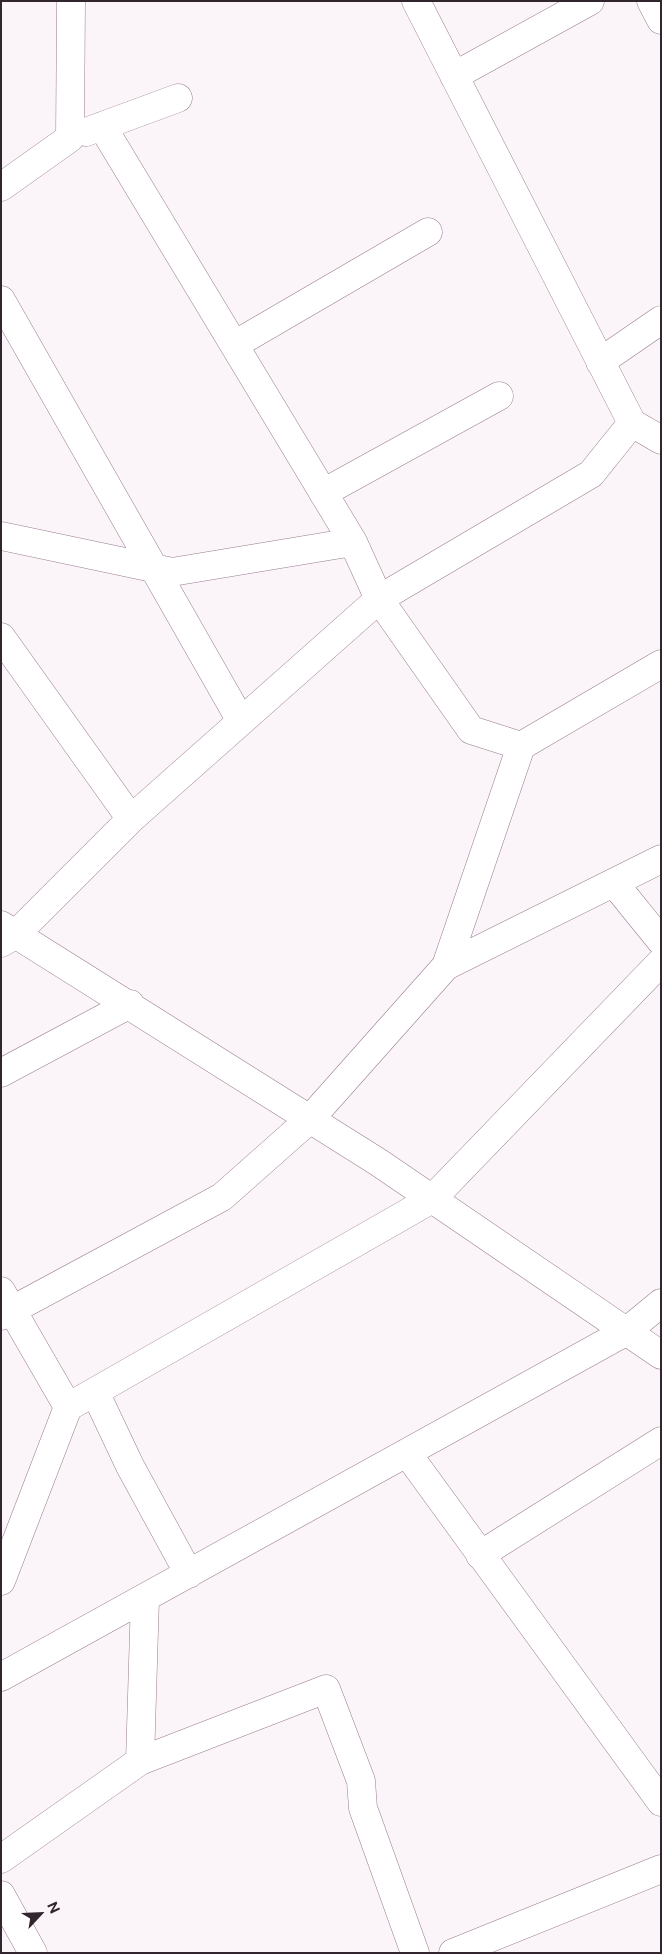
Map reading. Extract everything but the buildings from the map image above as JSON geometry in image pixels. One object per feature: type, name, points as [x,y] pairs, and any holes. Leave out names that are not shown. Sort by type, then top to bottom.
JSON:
[{"type":"street","points":[[70,138],[71,1]]},
{"type":"street","points":[[416,1],[632,423],[661,440]]},
{"type":"street","points":[[454,76],[590,1]]},
{"type":"street","points":[[651,1],[661,20]]},
{"type":"street","points":[[1,187],[70,138],[178,98]]},
{"type":"street","points":[[102,126],[353,542],[379,599],[471,730],[520,746]]},
{"type":"street","points":[[234,345],[428,232]]},
{"type":"street","points":[[1,300],[241,721]]},
{"type":"street","points":[[600,362],[661,320]]},
{"type":"street","points":[[323,493],[499,396]]},
{"type":"street","points":[[632,423],[591,474],[379,599],[131,819],[6,934],[130,1004],[378,1162],[661,1355]]},
{"type":"street","points":[[1,536],[172,572],[353,542]]},
{"type":"street","points":[[1,637],[131,819]]},
{"type":"street","points":[[446,966],[520,746],[661,664]]},
{"type":"street","points":[[68,1407],[5,1306],[222,1197],[310,1119],[446,966],[661,859]]},
{"type":"street","points":[[614,883],[661,941]]},
{"type":"street","points":[[1,1581],[68,1407],[432,1199],[661,962]]},
{"type":"street","points":[[1,1073],[130,1004]]},
{"type":"street","points":[[1,1677],[628,1331],[661,1303]]},
{"type":"street","points":[[95,1392],[130,1466],[189,1574]]},
{"type":"street","points":[[480,1555],[661,1441]]},
{"type":"street","points":[[407,1453],[661,1802]]},
{"type":"street","points":[[140,1762],[145,1598]]},
{"type":"street","points":[[1,1859],[140,1762],[326,1689],[361,1781],[363,1808],[415,1953]]},
{"type":"street","points":[[453,1953],[661,1869]]},
{"type":"street","points":[[1,1894],[33,1953]]}]
